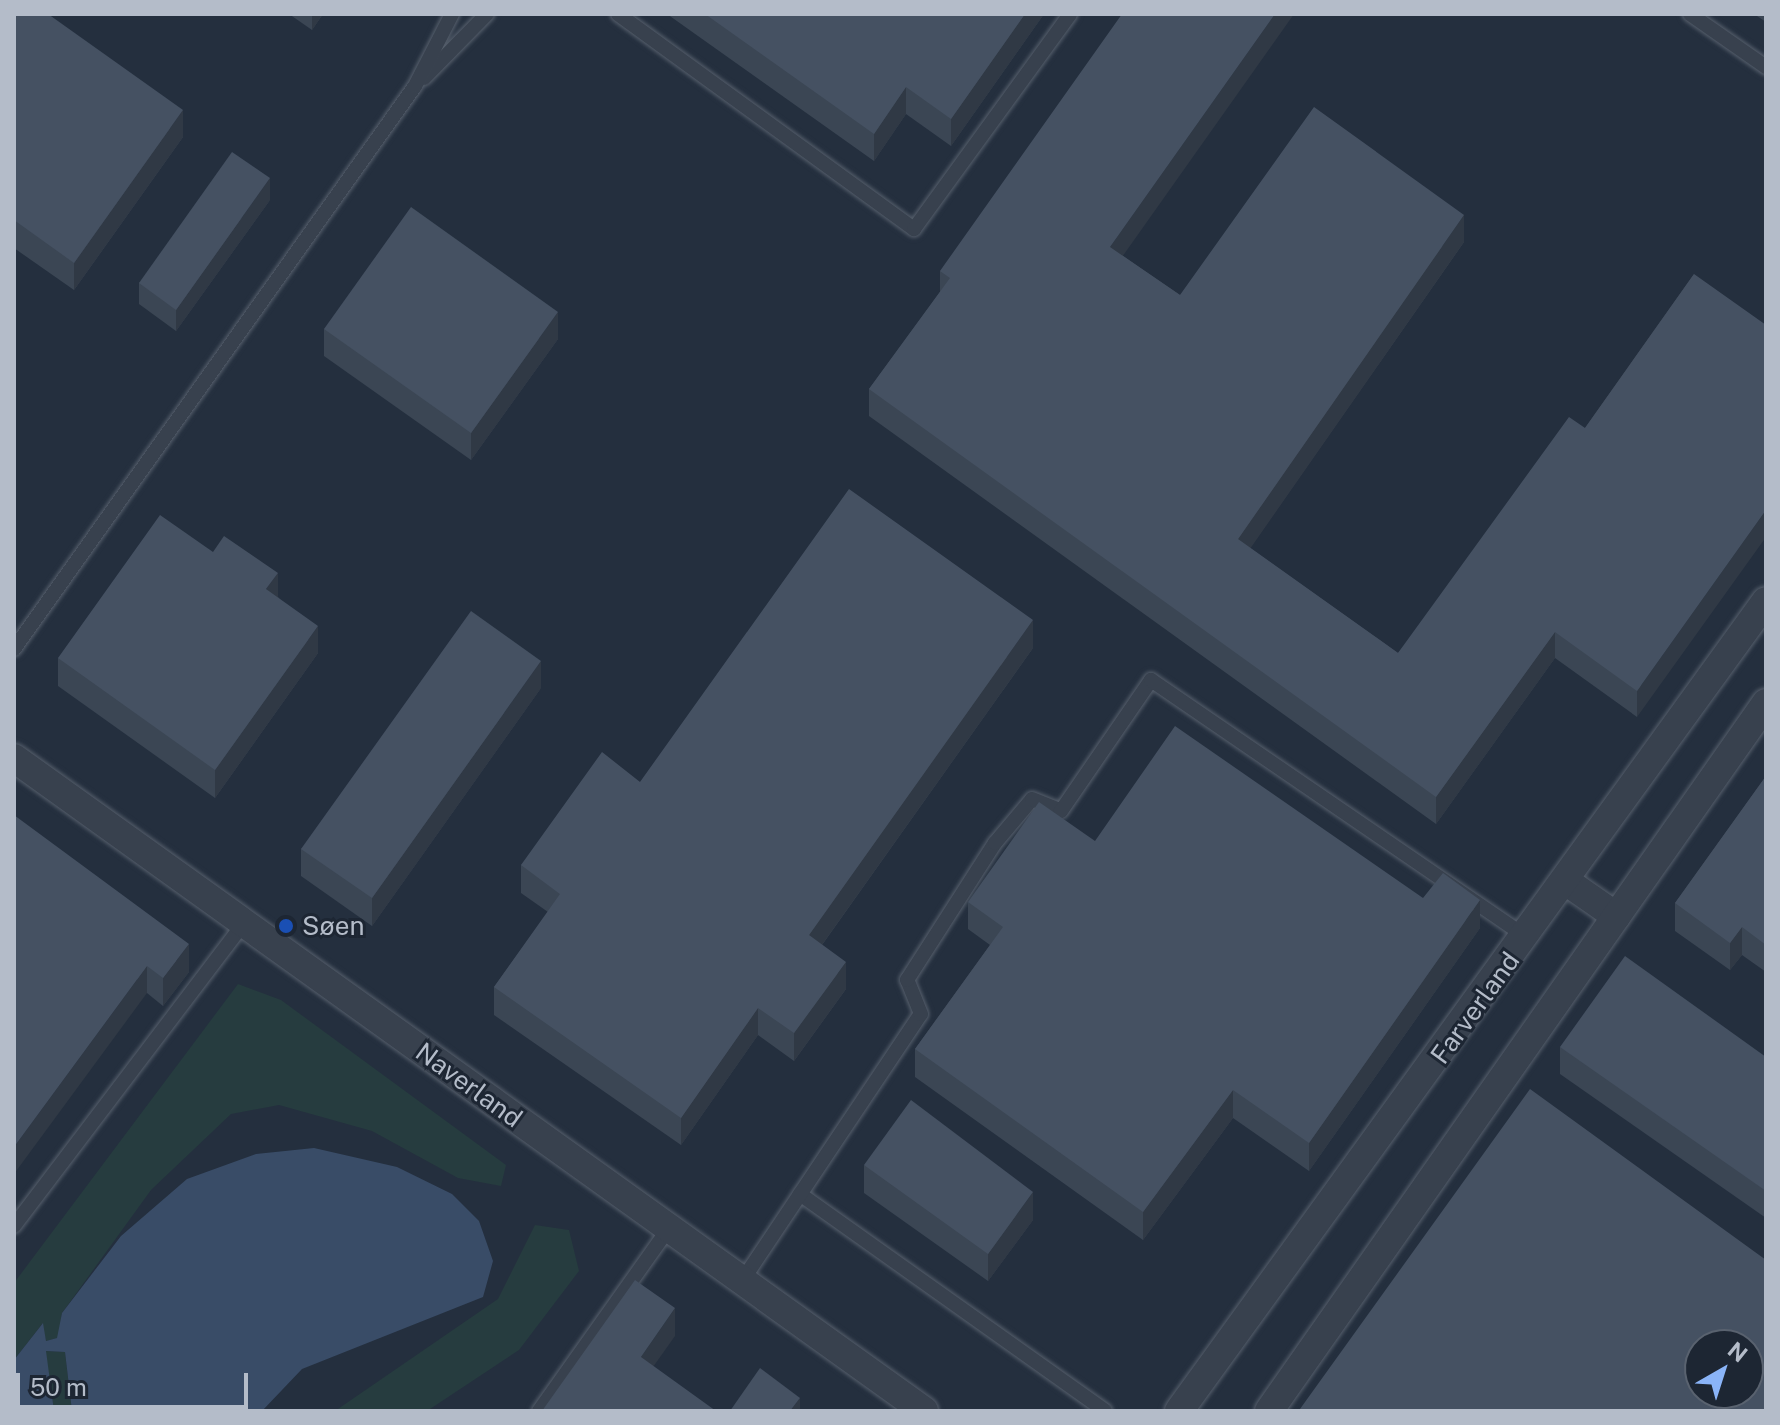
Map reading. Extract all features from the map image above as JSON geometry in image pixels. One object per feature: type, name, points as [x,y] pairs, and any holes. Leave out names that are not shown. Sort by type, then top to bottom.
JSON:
[{"type":"street","name":"Farverland","points":[[1179,1411],[1567,882],[1766,601]]},
{"type":"street","points":[[1269,1411],[1766,703]]},
{"type":"street","name":"Naverland","points":[[14,758],[924,1411]]},
{"type":"street","points":[[1567,882],[1616,916]]},
{"type":"lane","points":[[14,649],[415,86],[452,14]]},
{"type":"lane","points":[[415,86],[487,14]]},
{"type":"lane","points":[[618,14],[914,229],[1070,14]]},
{"type":"lane","points":[[1690,14],[1766,67]]},
{"type":"lane","points":[[742,1281],[921,1014],[907,980],[995,843],[1032,799],[1061,811],[1151,680],[1526,937]]},
{"type":"lane","points":[[14,1226],[244,923]]},
{"type":"lane","points":[[800,1194],[1105,1411]]},
{"type":"lane","points":[[539,1411],[669,1228]]},
{"type":"green space","points":[[238,984],[281,1000],[506,1165],[501,1186],[458,1178],[372,1131],[279,1105],[231,1114],[151,1190],[62,1313],[58,1338],[46,1341],[42,1324],[14,1360],[14,1283]]},
{"type":"green space","points":[[535,1225],[569,1230],[579,1271],[519,1350],[427,1411],[335,1411],[498,1299]]},
{"type":"green space","points":[[45,1351],[65,1352],[72,1411],[54,1411]]},
{"type":"water","points":[[314,1148],[397,1167],[452,1194],[479,1221],[493,1261],[483,1297],[302,1369],[262,1411],[72,1411],[65,1352],[46,1351],[54,1411],[14,1411],[14,1360],[43,1323],[46,1341],[57,1338],[62,1313],[121,1236],[187,1179],[256,1154]]},
{"type":"building","points":[[14,14],[48,14],[183,110],[74,263],[14,220]]},
{"type":"building","points":[[705,14],[1025,14],[951,119],[906,87],[874,134]]},
{"type":"building","points":[[1122,14],[1275,14],[1110,247],[1180,295],[1314,107],[1464,215],[1238,539],[1398,653],[1569,417],[1585,428],[1694,274],[1766,325],[1766,510],[1637,691],[1555,632],[1436,797],[869,389],[950,278],[940,271]]},
{"type":"building","points":[[232,152],[270,178],[176,310],[139,283]]},
{"type":"building","points":[[411,207],[558,312],[471,433],[324,329]]},
{"type":"building","points":[[849,489],[1033,620],[809,935],[846,962],[794,1033],[758,1008],[681,1118],[494,987],[560,894],[521,865],[602,752],[640,782]]},
{"type":"building","points":[[160,515],[213,552],[224,536],[278,573],[266,589],[318,626],[215,770],[58,658]]},
{"type":"building","points":[[471,611],[541,661],[372,898],[301,849]]},
{"type":"building","points":[[1175,726],[1423,898],[1443,873],[1480,900],[1309,1143],[1233,1090],[1143,1212],[915,1049],[1003,927],[968,902],[1039,802],[1095,841]]},
{"type":"building","points":[[1766,776],[1766,945],[1742,927],[1730,943],[1675,903]]},
{"type":"building","points":[[14,815],[189,944],[163,978],[147,966],[14,1147]]},
{"type":"building","points":[[1625,956],[1766,1057],[1766,1191],[1560,1047]]},
{"type":"building","points":[[1530,1089],[1766,1260],[1766,1411],[1300,1409]]},
{"type":"building","points":[[911,1100],[1033,1192],[988,1254],[864,1165]]},
{"type":"building","points":[[635,1280],[675,1308],[641,1357],[716,1411],[542,1411]]},
{"type":"building","points":[[760,1368],[800,1398],[790,1411],[730,1411]]},
{"type":"place","name":"Søen","points":[[286,926]]}]
